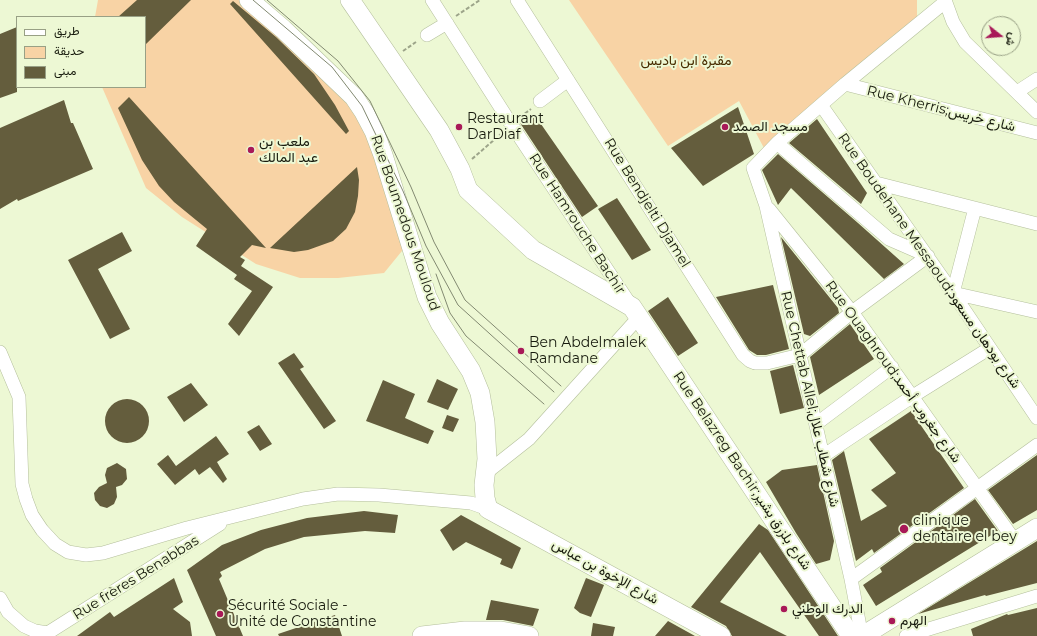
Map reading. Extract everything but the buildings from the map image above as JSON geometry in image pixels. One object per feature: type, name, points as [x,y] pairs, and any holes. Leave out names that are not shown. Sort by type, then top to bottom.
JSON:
[{"type":"street","name":"Rue Boumedous Mouloud","points":[[249,0],[283,29],[350,93],[364,112],[374,131],[427,297],[440,323],[471,371],[480,393],[485,422],[486,473],[484,485],[488,509]]},
{"type":"street","points":[[350,0],[439,130],[460,169],[468,190],[533,250],[636,312],[529,439],[486,473]]},
{"type":"street","name":"Rue Hamrouche Bachir","points":[[432,0],[511,124],[636,312]]},
{"type":"street","name":"Rue Bendjelti Djamel","points":[[516,0],[743,355],[750,361],[761,363],[800,355]]},
{"type":"street","points":[[928,256],[889,239],[777,143],[945,1],[953,22],[965,42],[1037,112]]},
{"type":"street","points":[[427,35],[447,23]]},
{"type":"street","points":[[540,101],[568,80]]},
{"type":"street","points":[[1017,92],[1037,80]]},
{"type":"street","name":"Rue Kherris;شارع خريس","points":[[845,84],[1037,133]]},
{"type":"street","name":"Rue Boudehane Messaoud;شارع بودهان مسعود","points":[[821,105],[928,256],[990,348],[1031,401],[1037,418]]},
{"type":"street","name":"Rue Chettab Allel;شارع شطاب علال","points":[[777,143],[752,168],[766,206],[863,634]]},
{"type":"street","points":[[876,183],[1037,224]]},
{"type":"street","name":"Rue Ouaghroud;شارع جغروب أحمد","points":[[766,206],[852,312],[1015,541]]},
{"type":"street","points":[[975,208],[953,293],[1037,312]]},
{"type":"street","points":[[800,355],[852,312],[928,256]]},
{"type":"street","name":"Rue Belazreg Bachir;شارع بلزرق بشير","points":[[636,312],[863,634]]},
{"type":"street","points":[[823,456],[912,396],[990,348]]},
{"type":"street","points":[[0,352],[19,397],[22,484],[26,499],[32,515],[55,544],[68,552],[80,554],[103,553],[187,528],[228,519],[303,499],[338,494],[379,494],[471,503],[488,509]]},
{"type":"street","points":[[816,424],[892,367]]},
{"type":"street","points":[[851,579],[1037,445]]},
{"type":"street","name":"شارع الإخوة بن عباس","points":[[488,509],[721,636]]},
{"type":"street","name":"Rue frères Benabbas","points":[[46,634],[228,519]]},
{"type":"street","points":[[863,634],[1037,528]]},
{"type":"street","points":[[906,636],[1037,596]]},
{"type":"street","points":[[0,598],[8,612],[24,626],[46,634]]},
{"type":"street","points":[[422,636],[465,631],[501,631],[529,636]]},
{"type":"path","points":[[447,23],[480,0]]},
{"type":"path","points":[[391,59],[427,35]]},
{"type":"path","points":[[460,169],[511,124],[540,101]]},
{"type":"green space","name":"ملعب بن عبد المالك","points":[[98,0],[249,0],[358,112],[406,246],[384,273],[338,278],[300,278],[256,264],[182,217],[146,188],[102,88],[146,88],[146,16],[95,16]]},
{"type":"green space","name":"مقبرة ابن باديس","points":[[569,0],[917,0],[917,21],[765,150],[739,101],[668,146]]},
{"type":"tram line","points":[[253,0],[332,67],[362,106],[403,191],[426,246],[458,305],[554,392]]},
{"type":"tram line","points":[[267,0],[338,61],[370,101],[411,187],[434,242],[465,300],[561,386]]},
{"type":"tram line","points":[[436,274],[450,313],[466,336],[544,404]]},
{"type":"place","name":"Restaurant DarDiaf","points":[[459,127]]},
{"type":"place","name":"مسجد الصمد","points":[[725,127]]},
{"type":"place","name":"ملعب بن عبد المالك","points":[[251,150]]},
{"type":"place","name":"Ben Abdelmalek Ramdane","points":[[521,351]]},
{"type":"place","name":"clinique dentaire el bey","points":[[904,529]]},
{"type":"place","name":"الدرك الوطني","points":[[784,609]]},
{"type":"place","name":"Sécurité Sociale - Unité de Constantine","points":[[220,614]]},
{"type":"place","name":"الهرم","points":[[892,621]]}]
